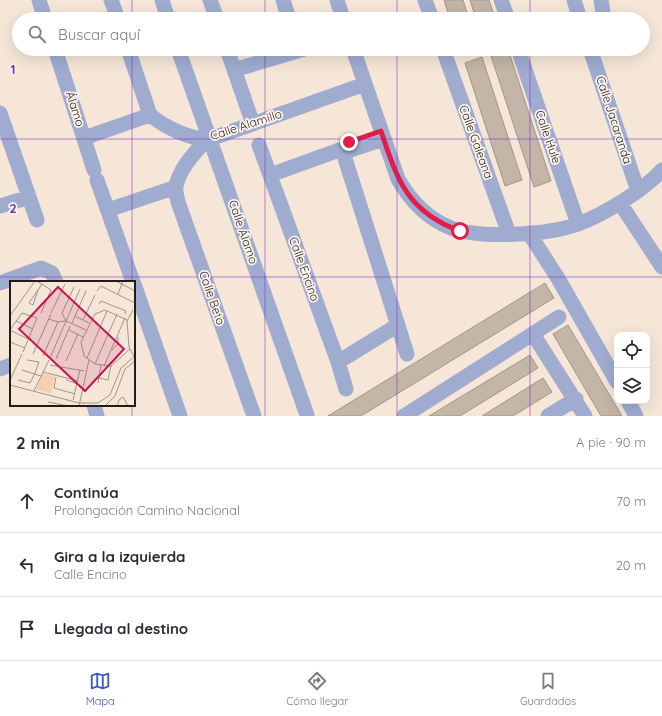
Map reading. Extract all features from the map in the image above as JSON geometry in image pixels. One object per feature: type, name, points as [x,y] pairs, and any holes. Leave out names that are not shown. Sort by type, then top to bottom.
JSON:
[{"type":"street","points":[[39,0],[43,12]]},
{"type":"street","points":[[111,0],[115,12]]},
{"type":"street","points":[[162,0],[166,12]]},
{"type":"street","points":[[210,0],[214,12]]},
{"type":"street","points":[[283,0],[287,12]]},
{"type":"street","points":[[337,0],[341,12]]},
{"type":"street","points":[[426,0],[430,12]]},
{"type":"street","points":[[501,0],[505,12]]},
{"type":"street","points":[[574,0],[578,12]]},
{"type":"street","points":[[602,0],[603,12]]},
{"type":"street","name":"Álamo","points":[[57,56],[108,210]]},
{"type":"street","points":[[84,138],[150,115],[130,56]]},
{"type":"street","name":"Calle Álamo","points":[[180,56],[197,108],[307,415]]},
{"type":"street","points":[[229,56],[253,124]]},
{"type":"street","points":[[234,70],[279,56]]},
{"type":"street","points":[[355,56],[398,179],[405,191],[422,209],[440,222],[460,231],[482,234],[509,234],[578,224],[620,203],[638,191],[662,170]]},
{"type":"street","name":"Calle Galeana","points":[[445,56],[509,234]]},
{"type":"street","name":"Calle Hule","points":[[520,56],[578,224]]},
{"type":"street","name":"Calle Jacaranda","points":[[592,56],[638,191]]},
{"type":"street","points":[[601,80],[602,56]]},
{"type":"street","name":"Calle Alamillo","points":[[150,115],[178,131],[208,139],[365,84]]},
{"type":"street","points":[[0,113],[37,220]]},
{"type":"street","points":[[270,175],[342,150],[349,142],[382,135]]},
{"type":"street","points":[[133,281],[108,210],[176,187],[185,165],[208,139]]},
{"type":"street","name":"Calle Encino","points":[[259,145],[338,362],[346,389]]},
{"type":"street","points":[[342,150],[407,354]]},
{"type":"street","name":"Calle Beto","points":[[176,187],[178,202],[248,414]]},
{"type":"street","points":[[0,206],[29,197]]},
{"type":"street","points":[[620,203],[662,267]]},
{"type":"street","points":[[530,232],[614,377]]},
{"type":"street","points":[[0,283],[41,268],[52,273],[56,281]]},
{"type":"street","points":[[135,286],[180,416]]},
{"type":"street","points":[[404,416],[559,317]]},
{"type":"street","points":[[338,362],[398,325]]},
{"type":"street","points":[[533,334],[576,398],[585,416]]},
{"type":"street","points":[[0,369],[10,365]]},
{"type":"street","points":[[548,416],[576,398]]},
{"type":"street","points":[[630,404],[636,416]]},
{"type":"street","points":[[94,406],[97,416]]},
{"type":"building","points":[[444,0],[463,0],[467,12],[448,12]]},
{"type":"building","points":[[470,0],[489,0],[493,12],[474,12]]},
{"type":"building","points":[[491,56],[510,56],[551,181],[534,187]]},
{"type":"building","points":[[482,57],[522,180],[505,186],[465,63]]},
{"type":"building","points":[[545,283],[554,298],[361,416],[328,416]]},
{"type":"building","points":[[568,325],[622,416],[601,416],[553,334]]},
{"type":"building","points":[[530,355],[538,368],[460,416],[429,416]]},
{"type":"building","points":[[543,378],[552,392],[513,416],[482,416]]},
{"type":"route","points":[[349,142],[381,131],[398,179],[405,191],[430,216],[460,231]]}]
